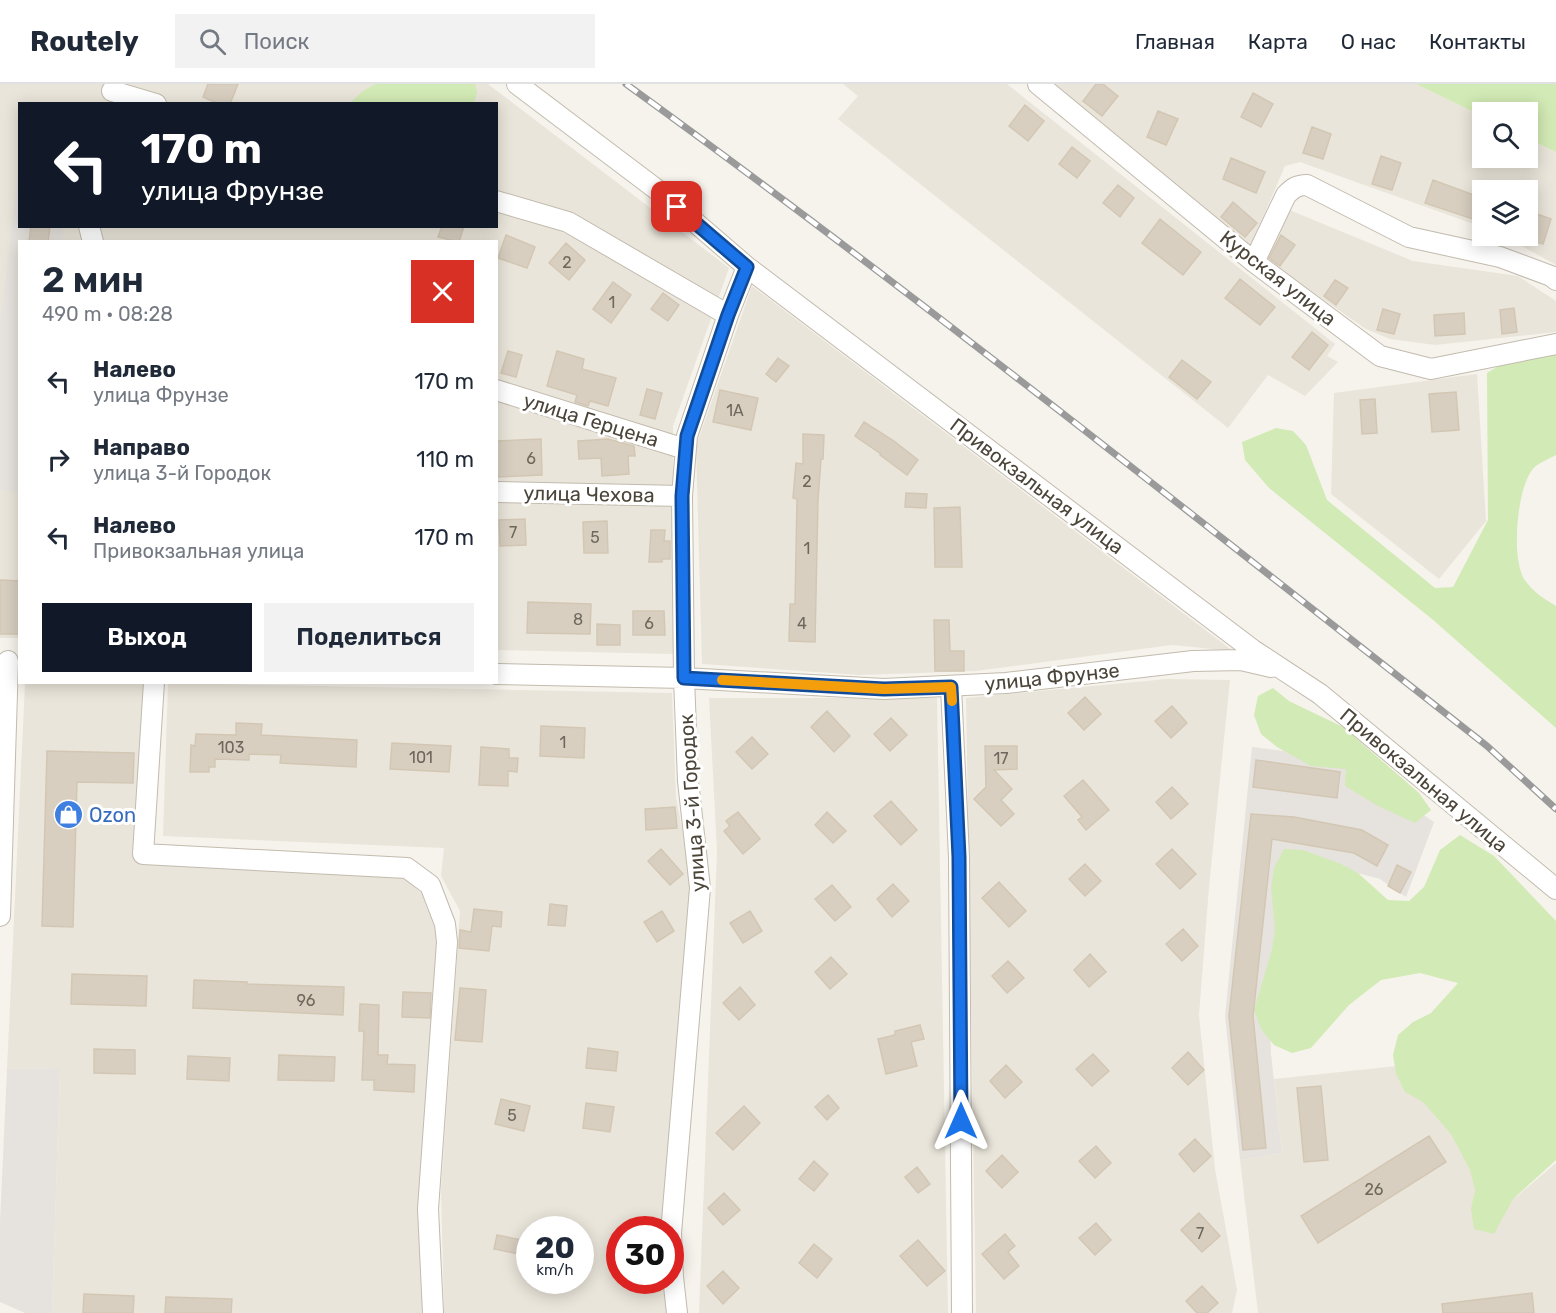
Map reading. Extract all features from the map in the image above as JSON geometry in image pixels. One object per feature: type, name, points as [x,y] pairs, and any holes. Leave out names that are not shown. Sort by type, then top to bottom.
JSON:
[{"type":"street","name":"Привокзальная улица","points":[[517,84],[660,192],[747,267],[1253,657],[1282,670],[1320,694],[1556,889]]},
{"type":"street","name":"Курская улица","points":[[1038,84],[1254,262],[1380,356],[1431,369],[1556,344]]},
{"type":"street","points":[[111,93],[148,102]]},
{"type":"street","points":[[1254,262],[1286,195],[1292,188],[1307,185],[1409,237],[1500,257],[1551,276],[1556,280]]},
{"type":"street","points":[[498,202],[568,222],[728,315]]},
{"type":"street","name":"улица 3-й Городок","points":[[677,1313],[672,1277],[671,1233],[700,888],[688,781],[684,678],[682,496],[685,449],[728,315],[747,267]]},
{"type":"street","name":"улица Герцена","points":[[498,391],[685,449]]},
{"type":"street","name":"улица Чехова","points":[[498,492],[682,496]]},
{"type":"street","name":"улица Фрунзе","points":[[498,674],[684,678],[884,689],[1006,683],[1193,661],[1241,660],[1253,657]]},
{"type":"street","points":[[0,916],[9,661]]},
{"type":"street","points":[[154,684],[143,854],[407,868],[430,885],[445,924],[447,942],[428,1209],[433,1313]]},
{"type":"street","points":[[951,687],[959,857],[962,1313]]},
{"type":"shaded area","points":[[0,84],[488,84],[729,268],[673,426],[675,654],[498,650],[498,240],[18,240],[18,638],[0,638]]},
{"type":"shaded area","points":[[843,84],[1007,84],[1335,344],[1327,356],[1338,362],[1305,396],[1268,375],[1228,428],[838,119],[858,96]]},
{"type":"shaded area","points":[[1053,84],[1416,84],[1472,111],[1472,168],[1538,168],[1538,143],[1556,152],[1556,265],[1522,246],[1538,246],[1538,180],[1472,180],[1472,223],[1300,162],[1285,166],[1250,247]]},
{"type":"shaded area","points":[[18,175],[18,228],[63,228],[62,240],[18,240],[18,492],[0,490],[0,324]]},
{"type":"shaded area","points":[[1287,209],[1413,261],[1518,276],[1556,301],[1556,332],[1435,345],[1390,339],[1366,329],[1263,258]]},
{"type":"shaded area","points":[[752,286],[1233,651],[1172,645],[976,671],[860,675],[702,664],[696,446]]},
{"type":"shaded area","points":[[1477,374],[1486,521],[1439,579],[1331,494],[1334,393]]},
{"type":"shaded area","points":[[1167,679],[1230,680],[1209,887],[1199,1015],[1215,1169],[1237,1290],[1232,1313],[976,1313],[966,698]]},
{"type":"shaded area","points":[[25,684],[148,684],[137,863],[404,877],[421,893],[439,940],[426,1313],[52,1313],[60,1068],[7,1069]]},
{"type":"shaded area","points":[[168,684],[672,693],[676,797],[691,877],[674,1216],[606,1216],[606,1294],[670,1294],[669,1313],[444,1313],[441,1189],[460,911],[441,876],[444,848],[163,836]]},
{"type":"shaded area","points":[[709,698],[937,698],[948,1313],[699,1313],[717,851]]},
{"type":"shaded area","points":[[1252,747],[1341,758],[1434,822],[1406,897],[1380,879],[1290,855],[1270,1015],[1271,1054],[1282,1153],[1240,1160],[1225,1016]]},
{"type":"shaded area","points":[[1416,1064],[1516,1197],[1556,1163],[1556,1313],[1258,1313],[1240,1160],[1282,1153],[1274,1079]]},
{"type":"shaded area","points":[[60,1068],[52,1313],[25,1313],[0,1302],[0,1222],[7,1069]]},
{"type":"green space","points":[[375,84],[475,84],[477,93],[474,102],[351,102]]},
{"type":"green space","points":[[1416,84],[1556,84],[1556,152],[1538,143],[1538,102],[1472,102],[1472,111]]},
{"type":"green space","points":[[1556,353],[1556,455],[1540,463],[1527,479],[1519,507],[1517,540],[1520,569],[1524,579],[1538,594],[1556,606],[1556,728],[1432,619],[1269,488],[1245,460],[1242,442],[1276,428],[1293,431],[1306,445],[1327,500],[1435,588],[1453,587],[1488,520],[1487,373],[1500,365]]},
{"type":"green space","points":[[1273,688],[1289,701],[1343,727],[1419,793],[1431,810],[1415,823],[1378,806],[1345,786],[1346,769],[1311,766],[1277,747],[1261,734],[1254,715],[1258,696]]},
{"type":"green space","points":[[1460,835],[1494,856],[1556,921],[1556,1160],[1513,1199],[1494,1234],[1474,1229],[1471,1209],[1475,1190],[1470,1170],[1451,1134],[1423,1102],[1405,1092],[1396,1074],[1393,1055],[1398,1035],[1413,1022],[1431,1013],[1458,983],[1420,973],[1381,980],[1349,1005],[1311,1048],[1292,1053],[1274,1045],[1261,1029],[1254,1010],[1272,950],[1275,929],[1271,888],[1274,868],[1284,849],[1303,850],[1341,864],[1358,873],[1388,900],[1409,901],[1424,887],[1440,850]]},
{"type":"building","points":[[208,84],[238,84],[231,102],[214,102],[203,97]]},
{"type":"building","points":[[1096,84],[1103,84],[1118,96],[1102,116],[1083,101]]},
{"type":"building","points":[[1253,93],[1273,104],[1261,127],[1241,117]]},
{"type":"building","points":[[1025,105],[1044,121],[1028,141],[1009,126]]},
{"type":"building","points":[[1158,111],[1178,119],[1166,145],[1147,137]]},
{"type":"building","points":[[1312,127],[1331,134],[1323,159],[1303,153]]},
{"type":"building","points":[[1072,147],[1090,161],[1077,178],[1059,164]]},
{"type":"building","points":[[1381,156],[1401,163],[1392,190],[1372,184]]},
{"type":"building","points":[[1231,158],[1265,172],[1256,193],[1223,179]]},
{"type":"building","points":[[1433,180],[1472,194],[1472,219],[1425,203]]},
{"type":"building","points":[[1118,185],[1134,198],[1120,217],[1103,203]]},
{"type":"building","points":[[1233,202],[1257,223],[1245,237],[1221,217]]},
{"type":"building","points":[[1538,214],[1551,219],[1543,244],[1538,242]]},
{"type":"building","points":[[1160,219],[1201,252],[1183,275],[1142,243]]},
{"type":"building","points":[[31,228],[50,228],[48,240],[29,240]]},
{"type":"building","points":[[441,228],[463,228],[460,240],[438,237]]},
{"type":"building","points":[[506,235],[535,247],[527,268],[498,258]]},
{"type":"building","points":[[1281,235],[1295,245],[1280,266],[1269,258]]},
{"type":"building","points":[[566,243],[585,260],[569,280],[549,263]]},
{"type":"building","points":[[1240,279],[1275,307],[1260,325],[1225,298]]},
{"type":"building","points":[[1335,280],[1348,288],[1336,305],[1324,296]]},
{"type":"building","points":[[613,282],[631,295],[611,323],[593,309]]},
{"type":"building","points":[[663,293],[679,305],[668,321],[651,309]]},
{"type":"building","points":[[1514,308],[1517,332],[1502,334],[1500,310]]},
{"type":"building","points":[[1383,309],[1400,314],[1394,334],[1377,330]]},
{"type":"building","points":[[1464,313],[1465,334],[1435,336],[1434,315]]},
{"type":"building","points":[[1312,332],[1328,345],[1309,370],[1292,357]]},
{"type":"building","points":[[508,351],[522,355],[516,377],[501,373]]},
{"type":"building","points":[[557,351],[584,359],[582,369],[616,378],[608,406],[590,401],[588,406],[575,402],[577,395],[547,386]]},
{"type":"building","points":[[778,358],[789,366],[776,382],[766,374]]},
{"type":"building","points":[[1182,360],[1211,382],[1197,399],[1169,377]]},
{"type":"building","points":[[647,389],[662,393],[655,419],[640,415]]},
{"type":"building","points":[[720,390],[758,398],[751,430],[713,422]]},
{"type":"building","points":[[1456,392],[1459,430],[1432,432],[1429,394]]},
{"type":"building","points":[[1375,399],[1377,433],[1362,434],[1360,400]]},
{"type":"building","points":[[864,422],[918,460],[907,475],[855,436]]},
{"type":"building","points":[[803,434],[824,435],[818,500],[815,642],[789,641],[790,604],[795,604],[797,499],[793,498],[796,463],[803,464]]},
{"type":"building","points":[[541,439],[542,475],[498,477],[498,441]]},
{"type":"building","points":[[608,439],[634,446],[635,456],[628,456],[629,474],[602,476],[601,458],[579,459],[578,441]]},
{"type":"building","points":[[906,493],[927,494],[926,508],[905,507]]},
{"type":"building","points":[[960,507],[962,567],[935,567],[934,508]]},
{"type":"building","points":[[525,519],[526,545],[500,546],[499,520]]},
{"type":"building","points":[[607,521],[608,553],[584,553],[583,522]]},
{"type":"building","points":[[651,530],[665,530],[664,541],[670,541],[670,559],[662,559],[662,562],[649,562]]},
{"type":"building","points":[[0,580],[18,581],[18,634],[0,634]]},
{"type":"building","points":[[528,602],[591,604],[590,634],[527,633]]},
{"type":"building","points":[[633,611],[664,611],[665,635],[633,635]]},
{"type":"building","points":[[934,620],[949,620],[950,651],[964,651],[964,671],[935,671]]},
{"type":"building","points":[[597,624],[620,625],[620,645],[597,645]]},
{"type":"building","points":[[1085,697],[1101,714],[1084,730],[1068,713]]},
{"type":"building","points":[[1172,706],[1187,723],[1171,738],[1155,721]]},
{"type":"building","points":[[827,711],[850,736],[834,752],[811,727]]},
{"type":"building","points":[[891,718],[907,735],[890,751],[874,734]]},
{"type":"building","points":[[236,723],[262,724],[261,735],[357,740],[356,767],[280,763],[281,755],[249,754],[249,760],[215,759],[215,767],[209,767],[209,772],[190,772],[191,745],[195,746],[196,734],[236,735]]},
{"type":"building","points":[[541,726],[585,728],[584,758],[540,756]]},
{"type":"building","points":[[752,737],[768,754],[752,769],[736,752]]},
{"type":"building","points":[[392,743],[451,746],[449,772],[390,769]]},
{"type":"building","points":[[985,746],[1017,746],[1017,769],[994,770],[1012,789],[1001,800],[1014,814],[1001,826],[974,799],[986,787]]},
{"type":"building","points":[[481,747],[509,749],[509,758],[518,758],[517,772],[508,771],[508,786],[479,785]]},
{"type":"building","points":[[47,751],[134,753],[133,783],[77,782],[73,927],[42,926]]},
{"type":"building","points":[[1256,760],[1340,772],[1337,798],[1253,787]]},
{"type":"building","points":[[1083,780],[1109,810],[1086,830],[1078,820],[1082,817],[1064,796]]},
{"type":"building","points":[[1172,787],[1188,804],[1171,819],[1156,802]]},
{"type":"building","points":[[891,801],[917,830],[901,845],[874,816]]},
{"type":"building","points":[[675,807],[677,828],[646,830],[645,809]]},
{"type":"building","points":[[738,812],[760,839],[743,854],[724,831],[730,826],[726,821]]},
{"type":"building","points":[[827,812],[846,831],[833,843],[815,825]]},
{"type":"building","points":[[1251,814],[1294,817],[1362,830],[1388,845],[1377,866],[1354,853],[1272,839],[1253,1016],[1266,1148],[1243,1150],[1229,1016]]},
{"type":"building","points":[[661,849],[683,874],[670,885],[648,861]]},
{"type":"building","points":[[1172,849],[1196,874],[1180,889],[1156,864]]},
{"type":"building","points":[[1085,864],[1101,881],[1085,896],[1069,879]]},
{"type":"building","points":[[1397,865],[1411,872],[1400,893],[1388,886]]},
{"type":"building","points":[[999,882],[1026,911],[1009,927],[982,898]]},
{"type":"building","points":[[893,884],[909,901],[892,917],[877,899]]},
{"type":"building","points":[[832,885],[851,907],[835,921],[815,899]]},
{"type":"building","points":[[550,904],[567,906],[565,926],[548,925]]},
{"type":"building","points":[[474,909],[502,912],[501,927],[492,926],[489,951],[459,948],[460,930],[471,932]]},
{"type":"building","points":[[662,911],[674,931],[657,942],[644,922]]},
{"type":"building","points":[[750,911],[762,931],[743,943],[730,923]]},
{"type":"building","points":[[1183,929],[1198,946],[1182,961],[1166,944]]},
{"type":"building","points":[[1090,954],[1106,972],[1089,987],[1074,970]]},
{"type":"building","points":[[831,957],[847,974],[830,989],[815,972]]},
{"type":"building","points":[[1008,961],[1024,978],[1007,993],[992,976]]},
{"type":"building","points":[[72,974],[147,976],[146,1006],[71,1004]]},
{"type":"building","points":[[194,980],[344,987],[343,1015],[193,1008]]},
{"type":"building","points":[[740,987],[755,1005],[739,1020],[723,1003]]},
{"type":"building","points":[[460,988],[486,990],[482,1042],[455,1040]]},
{"type":"building","points":[[403,992],[431,993],[430,1018],[402,1017]]},
{"type":"building","points":[[360,1004],[379,1005],[378,1055],[388,1055],[387,1064],[415,1065],[414,1092],[374,1090],[374,1080],[362,1080],[364,1031],[359,1031]]},
{"type":"building","points":[[920,1025],[924,1039],[911,1042],[917,1066],[886,1074],[878,1039],[895,1035],[895,1031]]},
{"type":"building","points":[[588,1048],[618,1052],[616,1071],[586,1068]]},
{"type":"building","points":[[94,1049],[135,1050],[135,1074],[94,1073]]},
{"type":"building","points":[[1188,1052],[1204,1070],[1188,1085],[1172,1068]]},
{"type":"building","points":[[1093,1054],[1109,1071],[1092,1086],[1076,1069]]},
{"type":"building","points":[[279,1055],[335,1057],[334,1081],[278,1080]]},
{"type":"building","points":[[188,1056],[230,1058],[229,1081],[187,1079]]},
{"type":"building","points":[[1006,1065],[1022,1082],[1005,1098],[990,1081]]},
{"type":"building","points":[[1321,1086],[1328,1160],[1304,1162],[1297,1088]]},
{"type":"building","points":[[828,1095],[839,1108],[827,1120],[815,1107]]},
{"type":"building","points":[[501,1099],[530,1106],[524,1131],[495,1124]]},
{"type":"building","points":[[586,1103],[614,1107],[610,1132],[583,1128]]},
{"type":"building","points":[[744,1106],[760,1123],[733,1150],[716,1133]]},
{"type":"building","points":[[1429,1136],[1446,1162],[1318,1243],[1301,1216]]},
{"type":"building","points":[[1195,1139],[1211,1156],[1194,1172],[1179,1154]]},
{"type":"building","points":[[1096,1146],[1111,1163],[1095,1178],[1079,1161]]},
{"type":"building","points":[[1002,1155],[1018,1172],[1002,1188],[986,1171]]},
{"type":"building","points":[[814,1161],[828,1174],[814,1191],[799,1179]]},
{"type":"building","points":[[917,1167],[930,1184],[918,1193],[905,1177]]},
{"type":"building","points":[[724,1193],[740,1210],[723,1225],[708,1208]]},
{"type":"building","points":[[1199,1213],[1220,1236],[1202,1252],[1181,1230]]},
{"type":"building","points":[[1096,1223],[1111,1240],[1095,1255],[1079,1238]]},
{"type":"building","points":[[1005,1234],[1015,1246],[1008,1252],[1019,1266],[1004,1279],[982,1254]]},
{"type":"building","points":[[497,1235],[516,1239],[516,1253],[494,1249]]},
{"type":"building","points":[[918,1240],[945,1271],[927,1286],[900,1256]]},
{"type":"building","points":[[814,1244],[832,1259],[817,1278],[799,1263]]},
{"type":"building","points":[[723,1271],[739,1288],[723,1304],[707,1286]]},
{"type":"building","points":[[1202,1286],[1218,1303],[1207,1313],[1197,1313],[1186,1301]]},
{"type":"building","points":[[1532,1293],[1534,1313],[1443,1313],[1442,1304]]},
{"type":"building","points":[[84,1294],[134,1296],[133,1313],[83,1313]]},
{"type":"building","points":[[166,1297],[232,1299],[231,1313],[165,1313]]},
{"type":"railway","points":[[626,84],[1060,411],[1487,746],[1556,809]]},
{"type":"slow traffic","points":[[722,680],[884,689],[951,687],[952,701]]},
{"type":"place","name":"Ozon","points":[[68,815]]},
{"type":"route","points":[[677,207],[747,267],[728,315],[687,436],[685,449],[682,496],[684,678],[884,689],[951,687],[959,857],[961,1121]]}]
